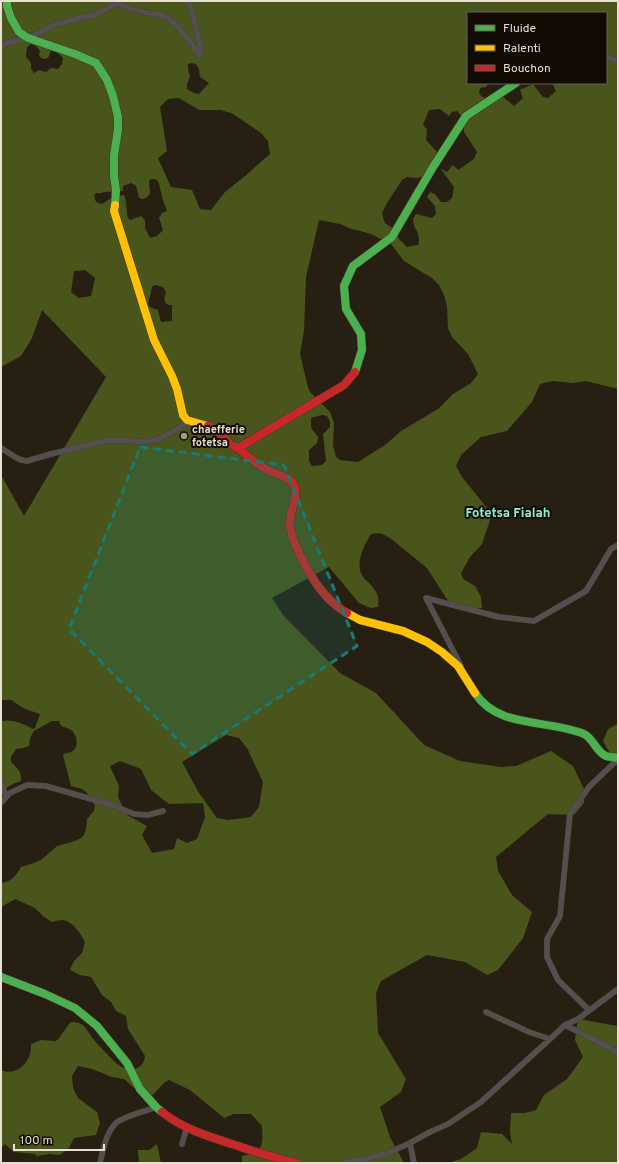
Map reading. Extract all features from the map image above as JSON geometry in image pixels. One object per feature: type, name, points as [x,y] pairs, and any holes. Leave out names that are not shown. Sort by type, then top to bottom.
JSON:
[{"type":"street","points":[[6,1],[11,18],[19,32],[28,38],[75,54],[96,63],[107,80],[118,117],[118,130],[114,155],[116,190],[114,211],[154,340],[172,376],[184,415],[187,420],[206,425],[223,436],[231,445],[238,448],[250,460],[289,479],[294,484],[296,494],[290,524],[293,540],[313,580],[324,594],[340,609],[360,620],[403,631],[427,642],[442,652],[458,666],[479,699],[491,710],[511,718],[536,724],[564,728],[586,735],[605,756],[618,759]]},
{"type":"street","points":[[1,47],[7,43],[28,38],[56,24],[97,14],[118,3],[127,9],[168,17],[187,37],[199,55],[200,49],[190,4],[188,1]]},
{"type":"street","points":[[607,58],[618,60]]},
{"type":"street","points":[[238,448],[344,385],[355,372],[362,350],[361,334],[346,309],[344,286],[353,266],[392,237],[433,167],[466,116],[514,84]]},
{"type":"street","points":[[1,448],[14,457],[27,461],[105,441],[114,440],[145,442],[156,440],[185,424],[206,425]]},
{"type":"street","points":[[469,683],[426,598],[499,617],[534,621],[586,591],[611,549],[618,545]]},
{"type":"street","points":[[589,1010],[558,980],[547,957],[547,939],[560,916],[570,814],[589,787],[618,759]]},
{"type":"street","points":[[1,781],[6,797]]},
{"type":"street","points":[[1,803],[10,793],[27,785],[46,786],[112,805],[134,814],[148,815],[163,811]]},
{"type":"street","points":[[1,977],[45,994],[75,1008],[97,1026],[127,1063],[140,1089],[156,1107],[173,1121],[208,1136],[278,1159],[297,1163]]},
{"type":"street","points":[[344,1163],[386,1154],[448,1124],[481,1102],[565,1025],[578,1019],[618,989]]},
{"type":"street","points":[[486,1012],[529,1032],[550,1039]]},
{"type":"street","points":[[565,1025],[618,1052]]},
{"type":"street","points":[[100,1163],[109,1133],[116,1122],[156,1107]]},
{"type":"street","points":[[182,1144],[187,1127]]},
{"type":"street","points":[[410,1143],[414,1163]]},
{"type":"highlighted area","points":[[140,447],[284,465],[357,646],[192,754],[69,629]]},
{"type":"green space","points":[[1,1],[618,1],[618,389],[586,381],[573,383],[553,381],[540,384],[532,402],[507,431],[481,437],[461,455],[456,466],[462,477],[492,514],[482,544],[470,557],[461,573],[463,579],[475,586],[481,597],[482,608],[469,610],[450,604],[427,568],[390,538],[379,533],[371,534],[361,554],[359,565],[362,576],[377,593],[378,607],[371,608],[359,603],[329,567],[272,598],[283,615],[340,673],[376,693],[424,745],[460,761],[501,767],[516,766],[551,751],[573,766],[584,789],[584,803],[574,815],[548,814],[496,857],[498,871],[512,895],[532,912],[523,938],[498,970],[487,975],[465,962],[427,955],[381,981],[376,993],[378,1033],[406,1079],[401,1092],[380,1107],[390,1137],[404,1163],[244,1163],[242,1162],[242,1156],[255,1152],[261,1147],[262,1143],[262,1126],[251,1114],[234,1114],[224,1118],[190,1090],[169,1080],[162,1084],[153,1095],[146,1099],[124,1079],[112,1077],[92,1069],[78,1066],[72,1076],[73,1088],[78,1098],[97,1112],[100,1123],[96,1135],[74,1138],[69,1148],[60,1155],[49,1154],[37,1156],[35,1154],[14,1152],[5,1144],[1,1148],[1,1070],[10,1072],[23,1066],[30,1053],[31,1044],[41,1040],[56,1041],[71,1022],[75,1022],[83,1025],[99,1046],[122,1067],[127,1069],[137,1068],[142,1064],[145,1056],[128,1029],[126,1016],[116,1011],[111,1002],[102,995],[91,977],[80,975],[70,970],[74,961],[82,953],[85,942],[76,928],[66,921],[61,920],[52,922],[35,908],[15,899],[1,907],[1,883],[13,878],[21,867],[41,860],[57,846],[81,838],[86,829],[87,819],[94,811],[95,806],[87,793],[82,789],[71,786],[63,754],[73,751],[77,743],[75,734],[71,730],[61,726],[59,721],[52,721],[34,731],[30,738],[29,746],[16,749],[11,757],[11,762],[20,773],[21,781],[9,786],[1,796],[1,721],[17,722],[33,729],[35,728],[40,714],[25,709],[11,700],[1,700],[1,475],[24,516],[106,377],[42,310],[32,338],[21,356],[1,367]],"holes":[[[31,44],[36,46],[40,51],[39,56],[43,59],[48,58],[51,51],[57,52],[63,58],[62,64],[58,69],[51,68],[46,72],[39,70],[34,73],[31,69],[31,63],[26,57],[27,47]],[[188,64],[196,64],[199,69],[200,77],[209,83],[199,94],[187,89],[187,84],[190,77]],[[179,98],[199,110],[221,110],[233,114],[261,133],[268,141],[270,154],[225,192],[211,210],[200,209],[192,190],[171,187],[158,158],[167,151],[160,107],[168,99]],[[440,109],[449,116],[452,112],[457,111],[464,119],[464,132],[477,152],[474,159],[458,170],[453,165],[447,172],[441,169],[454,187],[452,198],[447,202],[441,202],[435,194],[430,192],[427,197],[435,206],[436,214],[432,218],[416,214],[413,219],[413,223],[419,237],[418,245],[407,247],[399,239],[394,229],[385,223],[382,213],[402,180],[407,177],[418,178],[423,176],[437,152],[426,140],[427,129],[423,125],[429,110]],[[151,179],[156,179],[159,183],[167,211],[162,213],[159,218],[163,230],[157,236],[150,238],[145,228],[145,220],[141,216],[130,220],[128,218],[124,195],[113,197],[102,204],[96,202],[94,195],[96,193],[123,191],[123,186],[131,183],[136,186],[141,199],[146,198],[150,194],[149,181]],[[319,220],[340,224],[371,234],[391,244],[404,261],[432,278],[439,285],[447,306],[448,328],[452,337],[468,354],[478,374],[471,383],[453,394],[438,409],[401,431],[385,445],[358,462],[340,460],[336,457],[333,445],[334,423],[330,412],[310,392],[300,354],[304,331],[306,277]],[[85,270],[95,278],[91,296],[79,298],[71,292],[74,271]],[[155,285],[163,287],[166,292],[166,303],[172,305],[172,321],[161,322],[158,310],[148,305],[152,287]],[[322,415],[327,416],[330,421],[330,427],[323,434],[326,461],[322,465],[312,466],[309,461],[309,450],[317,443],[318,437],[311,428],[311,418]],[[226,735],[239,738],[247,748],[263,782],[259,807],[251,817],[228,820],[217,818],[199,793],[182,762]],[[120,761],[141,769],[151,790],[169,804],[203,803],[205,817],[197,839],[187,843],[177,838],[174,849],[152,853],[142,835],[147,826],[127,815],[118,797],[119,786],[110,766]]]},
{"type":"green space","points":[[618,724],[618,768],[603,741],[608,729]]},
{"type":"green space","points":[[578,1019],[618,1026],[618,1163],[448,1163],[461,1159],[477,1148],[481,1132],[502,1134],[512,1144],[510,1132],[511,1113],[525,1113],[536,1110],[544,1095],[567,1079],[583,1057],[575,1040]]},
{"type":"green space","points":[[157,1144],[161,1163],[139,1163],[138,1150],[149,1150]]},
{"type":"traffic: fast","points":[[7,1],[11,18],[19,32],[28,38],[75,54],[96,63],[107,80],[118,117],[118,130],[114,155],[116,190],[115,205]]},
{"type":"traffic: fast","points":[[355,372],[362,350],[361,334],[346,309],[344,286],[353,266],[392,237],[433,167],[466,116],[514,84]]},
{"type":"traffic: fast","points":[[475,693],[485,704],[510,718],[570,729],[584,734],[603,754],[618,758]]},
{"type":"traffic: fast","points":[[1,977],[45,994],[75,1008],[97,1026],[127,1063],[140,1089],[162,1112]]},
{"type":"traffic: slow","points":[[115,205],[114,211],[154,340],[172,376],[177,389],[183,415],[187,420],[208,426]]},
{"type":"traffic: slow","points":[[347,613],[360,620],[403,631],[427,642],[442,652],[458,666],[475,693]]},
{"type":"traffic: jam","points":[[238,448],[344,385],[355,372]]},
{"type":"traffic: jam","points":[[208,426],[220,433],[232,446],[238,448],[269,471],[285,477],[292,482],[295,490],[295,500],[290,524],[294,543],[318,587],[331,601],[347,613]]},
{"type":"traffic: jam","points":[[162,1112],[188,1128],[206,1136],[297,1163]]},
{"type":"place","name":"chaefferie fotetsa","points":[[184,436]]},
{"type":"district","name":"Fotetsa Fialah","points":[[508,514]]}]
